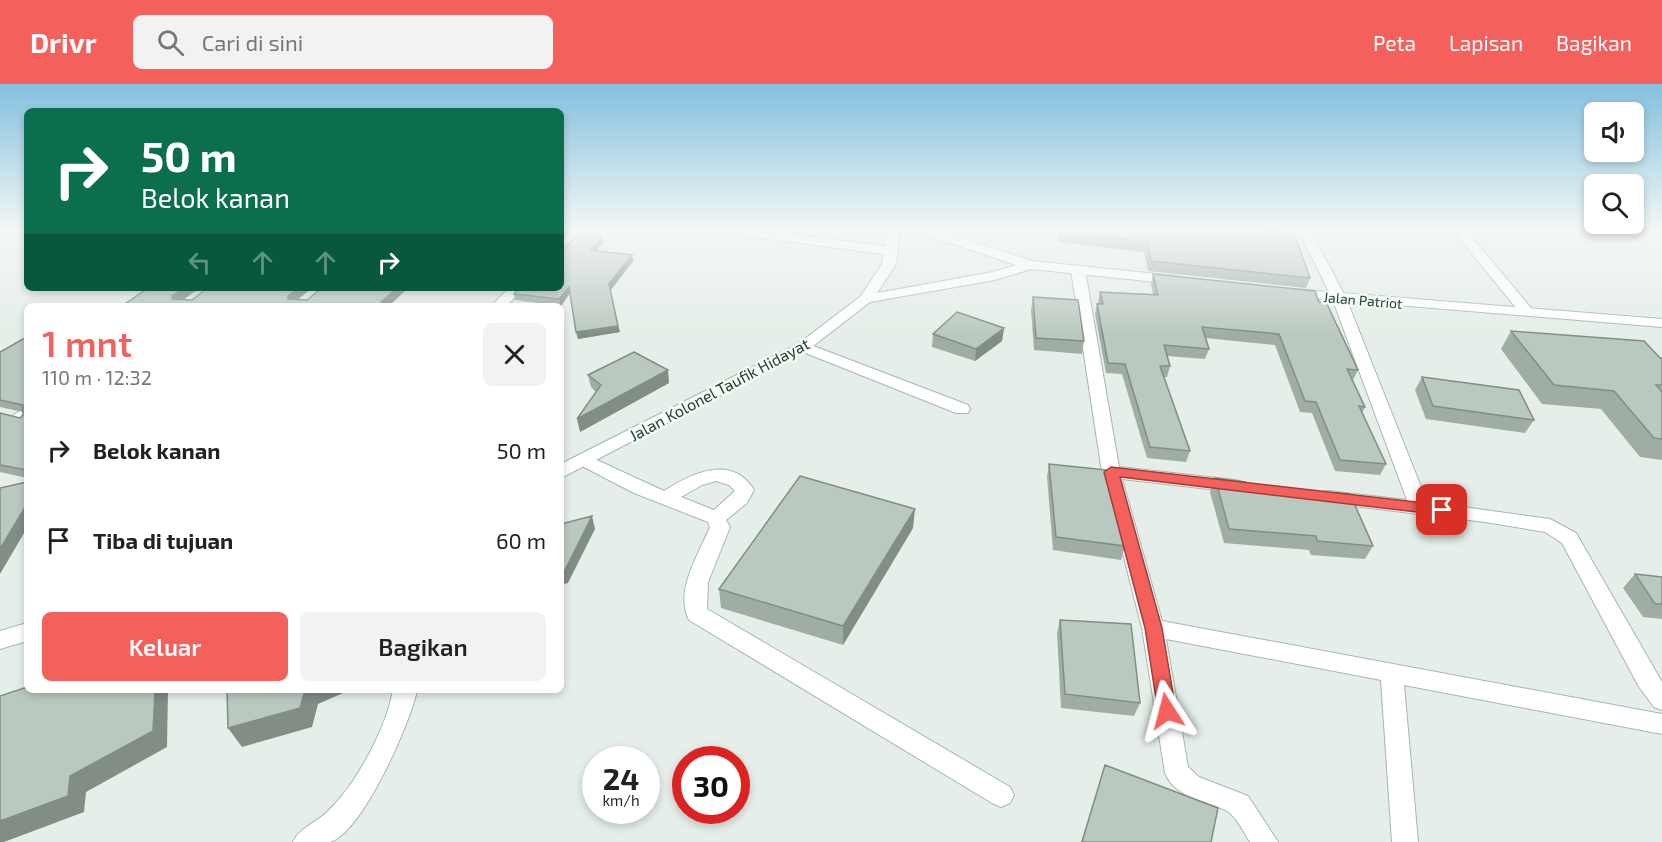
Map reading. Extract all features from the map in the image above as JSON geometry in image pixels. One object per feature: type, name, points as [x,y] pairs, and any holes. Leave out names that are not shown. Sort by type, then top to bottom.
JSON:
[{"type":"street","name":"Jalan Kolonel Taufik Hidayat","points":[[564,471],[803,347],[866,299],[890,264]]},
{"type":"street","points":[[1322,264],[1339,298],[1420,508]]},
{"type":"street","points":[[1487,264],[1526,311]]},
{"type":"street","points":[[866,299],[995,276],[1030,265],[1189,281]]},
{"type":"street","points":[[1078,270],[1111,472],[1153,628],[1177,773],[1190,785],[1239,804],[1265,842]]},
{"type":"street","points":[[500,303],[510,291]]},
{"type":"street","name":"Jalan Patriot","points":[[1281,292],[1662,323]]},
{"type":"street","points":[[803,347],[962,409]]},
{"type":"street","points":[[586,460],[624,481],[716,518],[720,527],[696,592],[694,605],[697,614],[1001,795]]},
{"type":"street","points":[[1111,472],[1254,489]]},
{"type":"street","points":[[667,498],[700,477],[710,474],[727,476],[745,490],[740,498],[716,518]]},
{"type":"street","points":[[1313,495],[1517,521],[1550,526],[1562,532],[1569,538],[1654,681],[1662,699]]},
{"type":"street","points":[[1153,628],[1662,724]]},
{"type":"street","points":[[0,640],[24,633]]},
{"type":"street","points":[[1392,674],[1405,842]]},
{"type":"street","points":[[306,842],[317,837],[336,822],[372,776],[404,693]]},
{"type":"building","points":[[564,264],[625,264],[609,284],[618,326],[576,332],[569,287],[559,299],[514,294],[516,291],[564,291]]},
{"type":"building","points":[[1183,264],[1305,264],[1310,278]]},
{"type":"building","points":[[1153,274],[1315,291],[1319,302],[1326,302],[1358,370],[1347,369],[1365,407],[1359,406],[1386,464],[1340,460],[1316,402],[1305,401],[1279,334],[1202,327],[1209,349],[1164,345],[1170,366],[1160,366],[1190,451],[1150,447],[1125,364],[1108,363],[1097,304],[1103,304],[1100,292],[1158,295]]},
{"type":"building","points":[[144,291],[180,291],[172,296],[172,299],[192,300],[203,291],[295,291],[288,296],[288,299],[307,300],[318,291],[394,291],[381,302],[385,303],[126,303]]},
{"type":"building","points":[[1033,297],[1078,300],[1084,341],[1036,338]]},
{"type":"building","points":[[957,312],[1004,328],[976,349],[933,334]]},
{"type":"building","points":[[1511,331],[1644,341],[1662,358],[1662,385],[1656,385],[1662,392],[1662,439],[1654,438],[1614,391],[1554,385]]},
{"type":"building","points":[[24,339],[24,469],[0,465],[0,413],[20,418],[23,415],[23,405],[0,400],[0,352]]},
{"type":"building","points":[[634,352],[668,370],[577,419],[601,385],[588,375]]},
{"type":"building","points":[[1422,377],[1519,390],[1534,420],[1433,406]]},
{"type":"building","points":[[1049,464],[1106,470],[1125,546],[1056,537]]},
{"type":"building","points":[[800,476],[915,509],[843,626],[719,589]]},
{"type":"building","points":[[1215,478],[1245,482],[1246,486],[1350,494],[1373,546],[1317,541],[1316,536],[1229,529]]},
{"type":"building","points":[[24,483],[24,509],[0,549],[0,488]]},
{"type":"building","points":[[592,516],[565,570],[564,570],[564,523]]},
{"type":"building","points":[[1635,574],[1662,577],[1662,604],[1655,604]]},
{"type":"building","points":[[1060,620],[1131,624],[1140,703],[1065,694]]},
{"type":"building","points":[[24,688],[24,693],[155,693],[153,731],[70,776],[68,796],[0,821],[0,696]]},
{"type":"building","points":[[227,693],[304,693],[300,708],[228,728]]},
{"type":"building","points":[[1105,765],[1218,808],[1211,842],[1082,842]]},
{"type":"route","points":[[1167,711],[1153,628],[1111,472],[1442,510]]}]
